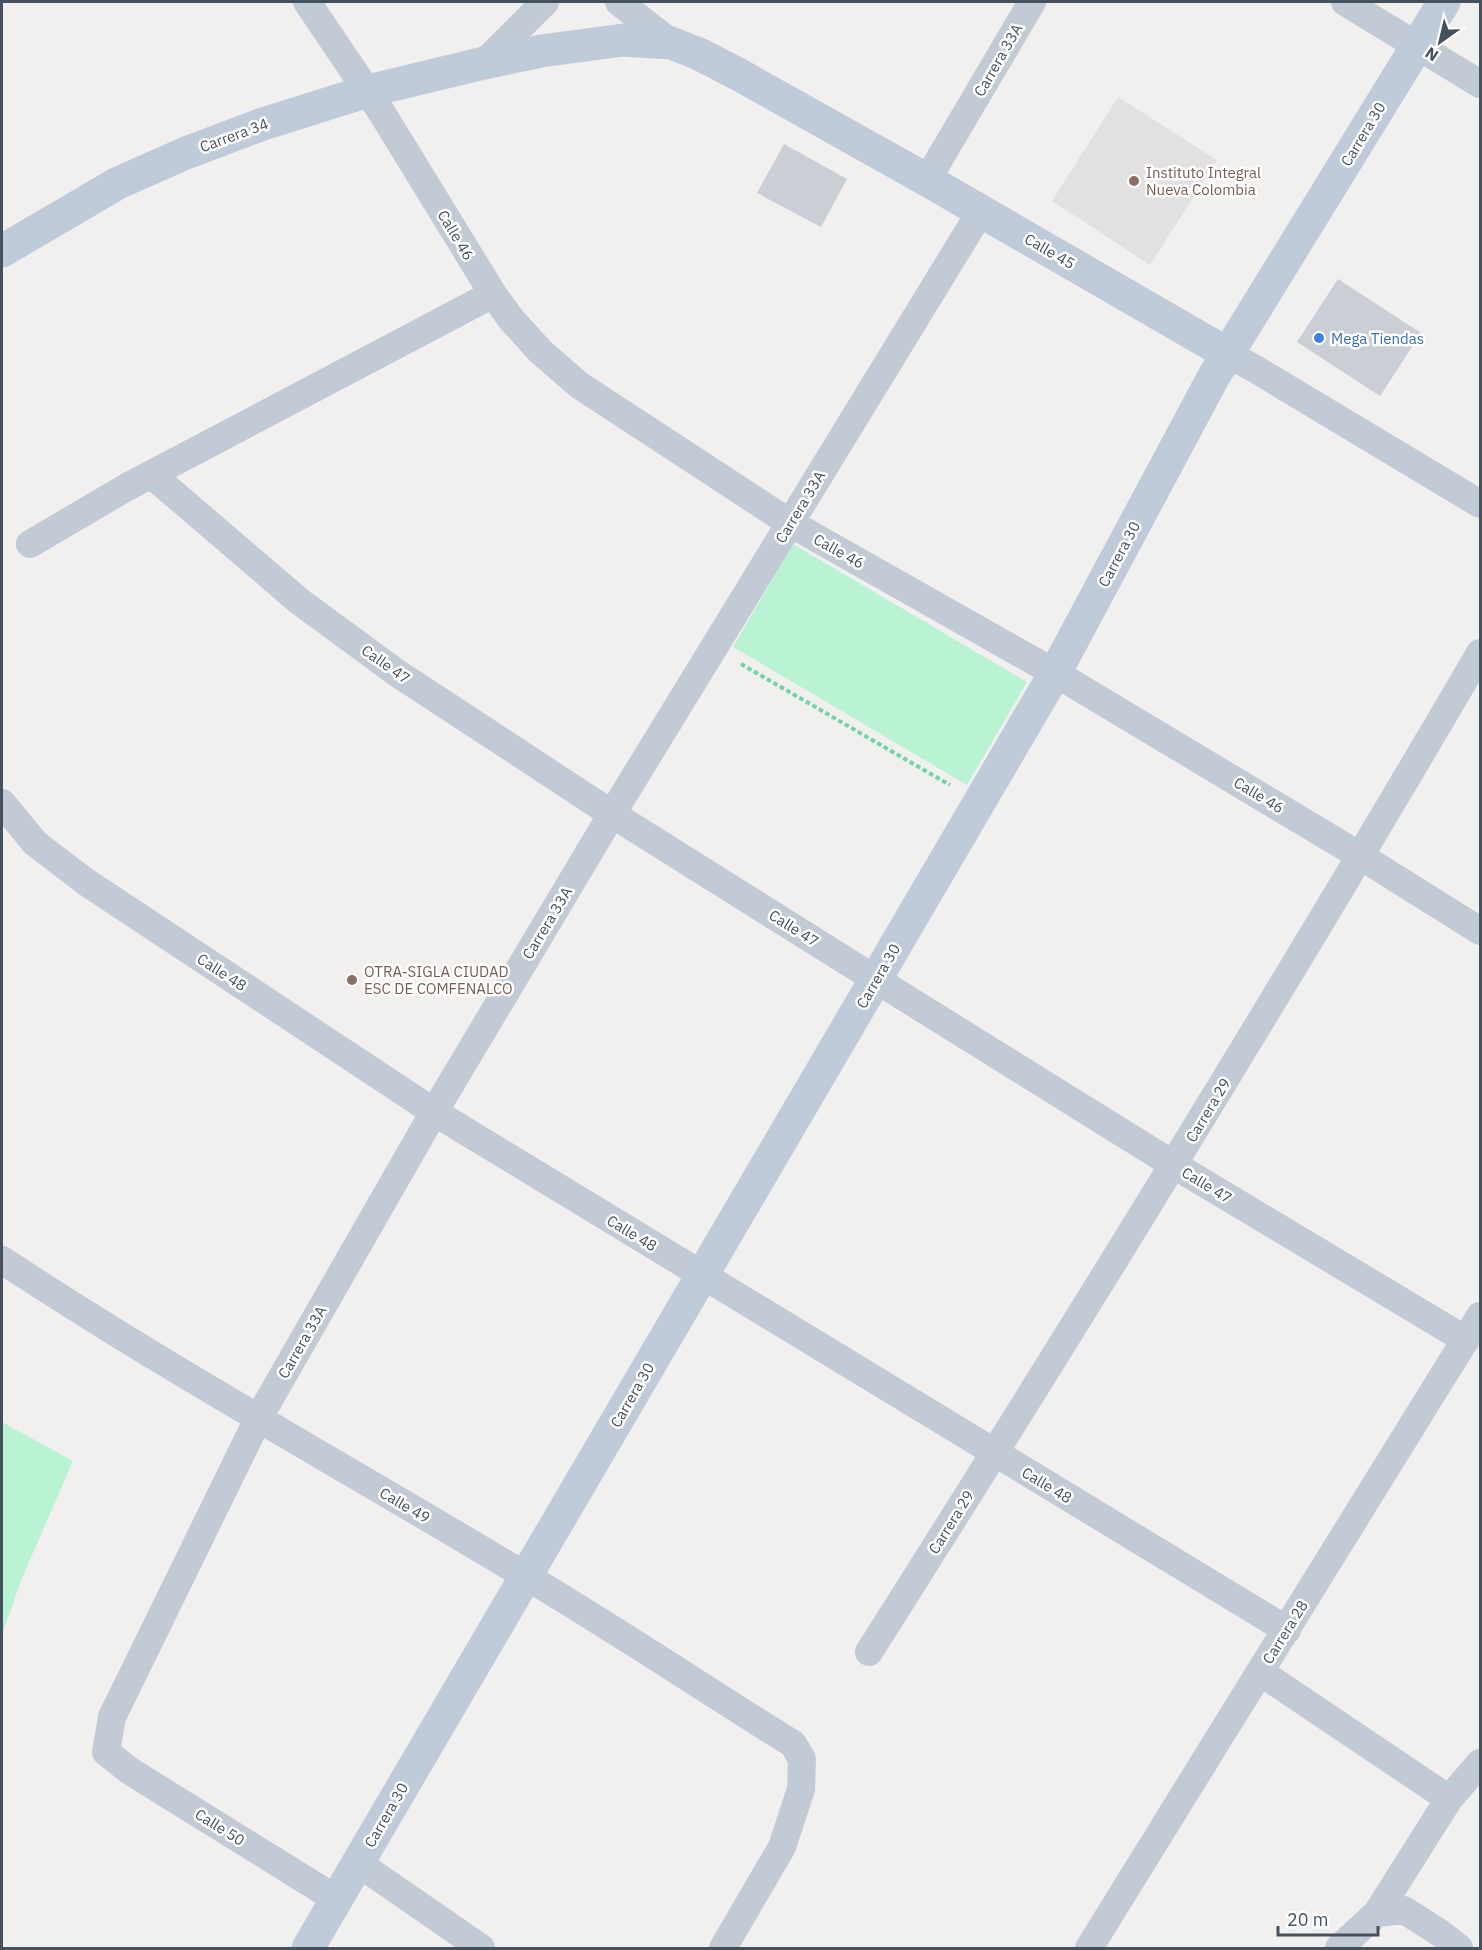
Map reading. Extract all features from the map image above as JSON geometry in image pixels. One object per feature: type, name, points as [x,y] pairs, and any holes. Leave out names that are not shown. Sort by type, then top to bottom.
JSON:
[{"type":"street","name":"Calle 46","points":[[306,2],[368,91],[493,294],[511,319],[540,351],[579,385],[790,523],[1055,673],[1362,856],[1480,931]]},
{"type":"street","points":[[484,63],[545,2]]},
{"type":"street","name":"Calle 45","points":[[619,2],[671,43],[736,73],[927,180],[1257,370],[1480,504]]},
{"type":"street","name":"Carrera 33A","points":[[927,180],[1032,2]]},
{"type":"street","points":[[1345,2],[1480,84]]},
{"type":"street","name":"Carrera 30","points":[[308,1948],[1055,673],[1208,387],[1444,2]]},
{"type":"street","name":"Carrera 34","points":[[2,251],[118,183],[186,153],[263,124],[368,91],[541,51],[623,40],[671,43]]},
{"type":"street","name":"Carrera 33A","points":[[106,1752],[112,1717],[258,1419],[434,1112],[612,814],[981,211]]},
{"type":"street","points":[[30,544],[127,487],[493,294]]},
{"type":"street","name":"Calle 47","points":[[152,475],[308,608],[397,673],[612,814],[1174,1165],[1466,1340]]},
{"type":"street","name":"Carrera 29","points":[[868,1652],[1174,1165],[1362,856],[1480,653]]},
{"type":"street","name":"Calle 48","points":[[2,803],[35,843],[86,882],[434,1112],[994,1454],[1287,1629]]},
{"type":"street","name":"Calle 49","points":[[2,1260],[88,1316],[258,1419],[526,1576],[793,1744],[802,1759],[801,1789],[782,1847],[723,1948]]},
{"type":"street","name":"Carrera 28","points":[[1089,1948],[1480,1316]]},
{"type":"street","points":[[1260,1672],[1449,1798]]},
{"type":"street","name":"Calle 50","points":[[106,1752],[130,1771],[336,1899]]},
{"type":"street","points":[[1339,1948],[1377,1913],[1449,1798],[1480,1763]]},
{"type":"street","points":[[358,1863],[481,1948]]},
{"type":"street","points":[[1377,1913],[1404,1910],[1459,1948]]},
{"type":"path","points":[[714,648],[979,802]]},
{"type":"shaded area","name":"Instituto Integral Nueva Colombia","points":[[1118,97],[1217,160],[1150,265],[1052,201]]},
{"type":"green space","points":[[793,544],[1027,682],[967,785],[733,647]]},
{"type":"green space","points":[[2,1422],[73,1461],[22,1578],[2,1635]]},
{"type":"building","points":[[784,144],[847,179],[821,227],[757,193]]},
{"type":"building","points":[[1338,279],[1421,333],[1380,396],[1297,342]]},
{"type":"place","name":"Instituto Integral Nueva Colombia","points":[[1134,181]]},
{"type":"place","name":"Mega Tiendas","points":[[1319,338]]},
{"type":"place","name":"OTRA-SIGLA CIUDAD ESC DE COMFENALCO","points":[[352,980]]}]
